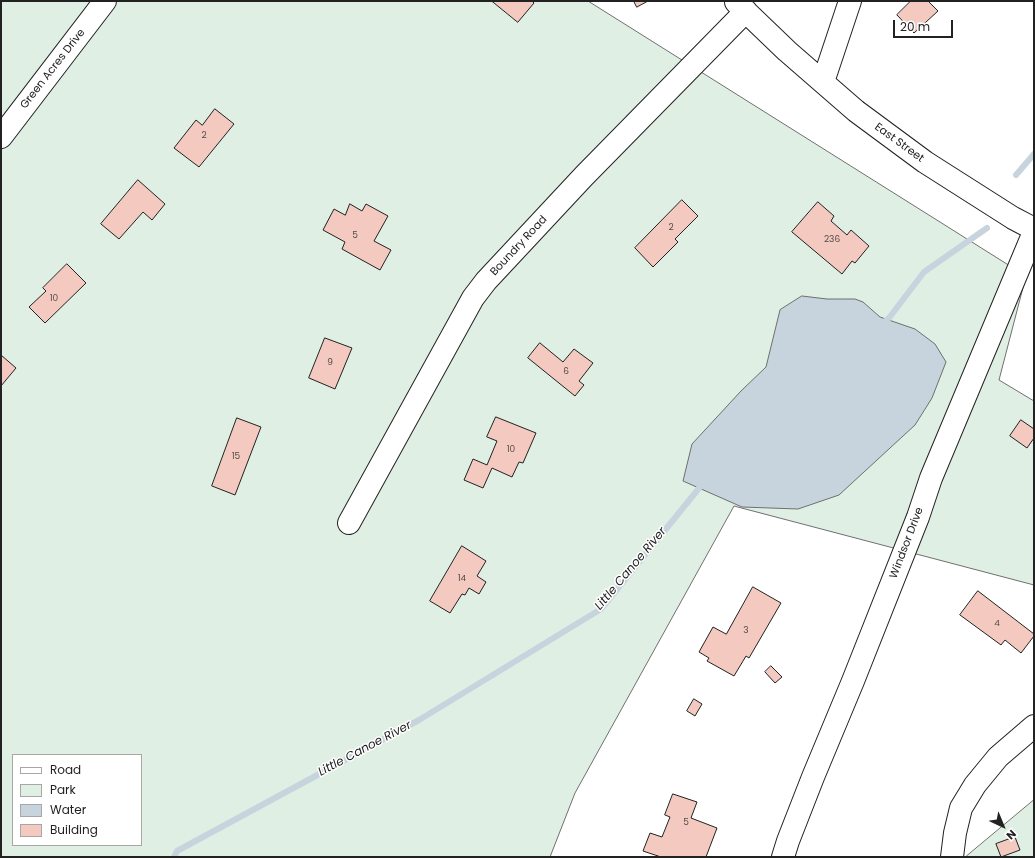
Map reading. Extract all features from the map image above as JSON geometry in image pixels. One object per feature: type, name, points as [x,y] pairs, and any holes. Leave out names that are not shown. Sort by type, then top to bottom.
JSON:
[{"type":"street","name":"Green Acres Drive","points":[[1,137],[105,1]]},
{"type":"street","points":[[823,82],[850,1]]},
{"type":"street","name":"East Street","points":[[741,6],[775,40],[856,111],[925,162],[1034,230]]},
{"type":"street","name":"Boundry Road","points":[[349,523],[473,298],[491,276],[741,6]]},
{"type":"street","name":"Windsor Drive","points":[[783,857],[813,777],[853,681],[932,478],[1034,230]]},
{"type":"street","points":[[952,857],[955,833],[961,808],[975,785],[998,756],[1034,726]]},
{"type":"green space","points":[[1,1],[588,1],[1026,276],[999,380],[1034,401],[1034,585],[734,506],[575,793],[550,857],[1,857]]},
{"type":"green space","points":[[1034,800],[1034,857],[967,856]]},
{"type":"water","points":[[802,296],[827,299],[855,299],[863,302],[880,317],[915,329],[935,344],[946,362],[932,398],[915,425],[839,495],[798,509],[742,507],[683,481],[692,444],[741,391],[766,367],[780,310]]},
{"type":"building","points":[[492,1],[532,1],[534,3],[518,22]]},
{"type":"building","points":[[634,1],[648,1],[637,7]]},
{"type":"building","points":[[911,1],[928,1],[938,11],[914,33],[897,15]]},
{"type":"building","points":[[215,109],[234,124],[199,167],[174,148],[196,120],[202,125]]},
{"type":"building","points":[[138,180],[165,204],[152,220],[143,212],[119,239],[101,224]]},
{"type":"building","points":[[682,200],[698,216],[675,239],[678,242],[653,267],[635,248]]},
{"type":"building","points":[[818,202],[834,216],[831,221],[847,235],[851,230],[869,246],[855,263],[852,261],[842,274],[792,232]]},
{"type":"building","points":[[350,204],[362,211],[366,204],[388,216],[374,241],[391,250],[380,270],[342,249],[345,242],[323,230],[334,209],[345,215]]},
{"type":"building","points":[[67,264],[86,283],[45,323],[29,307],[46,291],[43,288]]},
{"type":"building","points":[[325,338],[352,348],[335,389],[309,378]]},
{"type":"building","points":[[540,343],[563,362],[574,349],[593,363],[579,381],[584,385],[575,396],[528,358]]},
{"type":"building","points":[[1,355],[16,368],[1,386]]},
{"type":"building","points":[[496,417],[536,433],[523,463],[519,462],[512,477],[492,468],[483,488],[464,480],[473,459],[487,465],[497,441],[487,437]]},
{"type":"building","points":[[237,418],[261,427],[235,495],[212,486]]},
{"type":"building","points":[[1021,420],[1034,429],[1034,438],[1027,448],[1010,436]]},
{"type":"building","points":[[462,546],[486,561],[477,576],[486,582],[479,594],[469,588],[465,595],[462,594],[450,613],[430,601]]},
{"type":"building","points":[[753,587],[781,603],[749,658],[746,656],[734,676],[707,661],[709,658],[699,652],[713,627],[726,634]]},
{"type":"building","points":[[978,591],[1034,634],[1021,653],[1005,640],[1001,645],[960,615]]},
{"type":"building","points":[[771,666],[782,677],[775,683],[765,672]]},
{"type":"building","points":[[694,699],[702,704],[695,716],[687,711]]},
{"type":"building","points":[[673,794],[697,802],[691,818],[717,828],[706,857],[661,857],[643,851],[650,833],[662,837],[670,817],[665,815]]},
{"type":"building","points":[[1015,837],[1020,850],[1001,857],[996,844]]},
{"type":"waterway","name":"Little Canoe River","points":[[1016,175],[1034,154]]},
{"type":"waterway","name":"Little Canoe River","points":[[882,324],[889,318],[924,272],[987,228]]},
{"type":"waterway","name":"Little Canoe River","points":[[174,857],[177,851],[419,720],[601,609],[704,482]]}]
